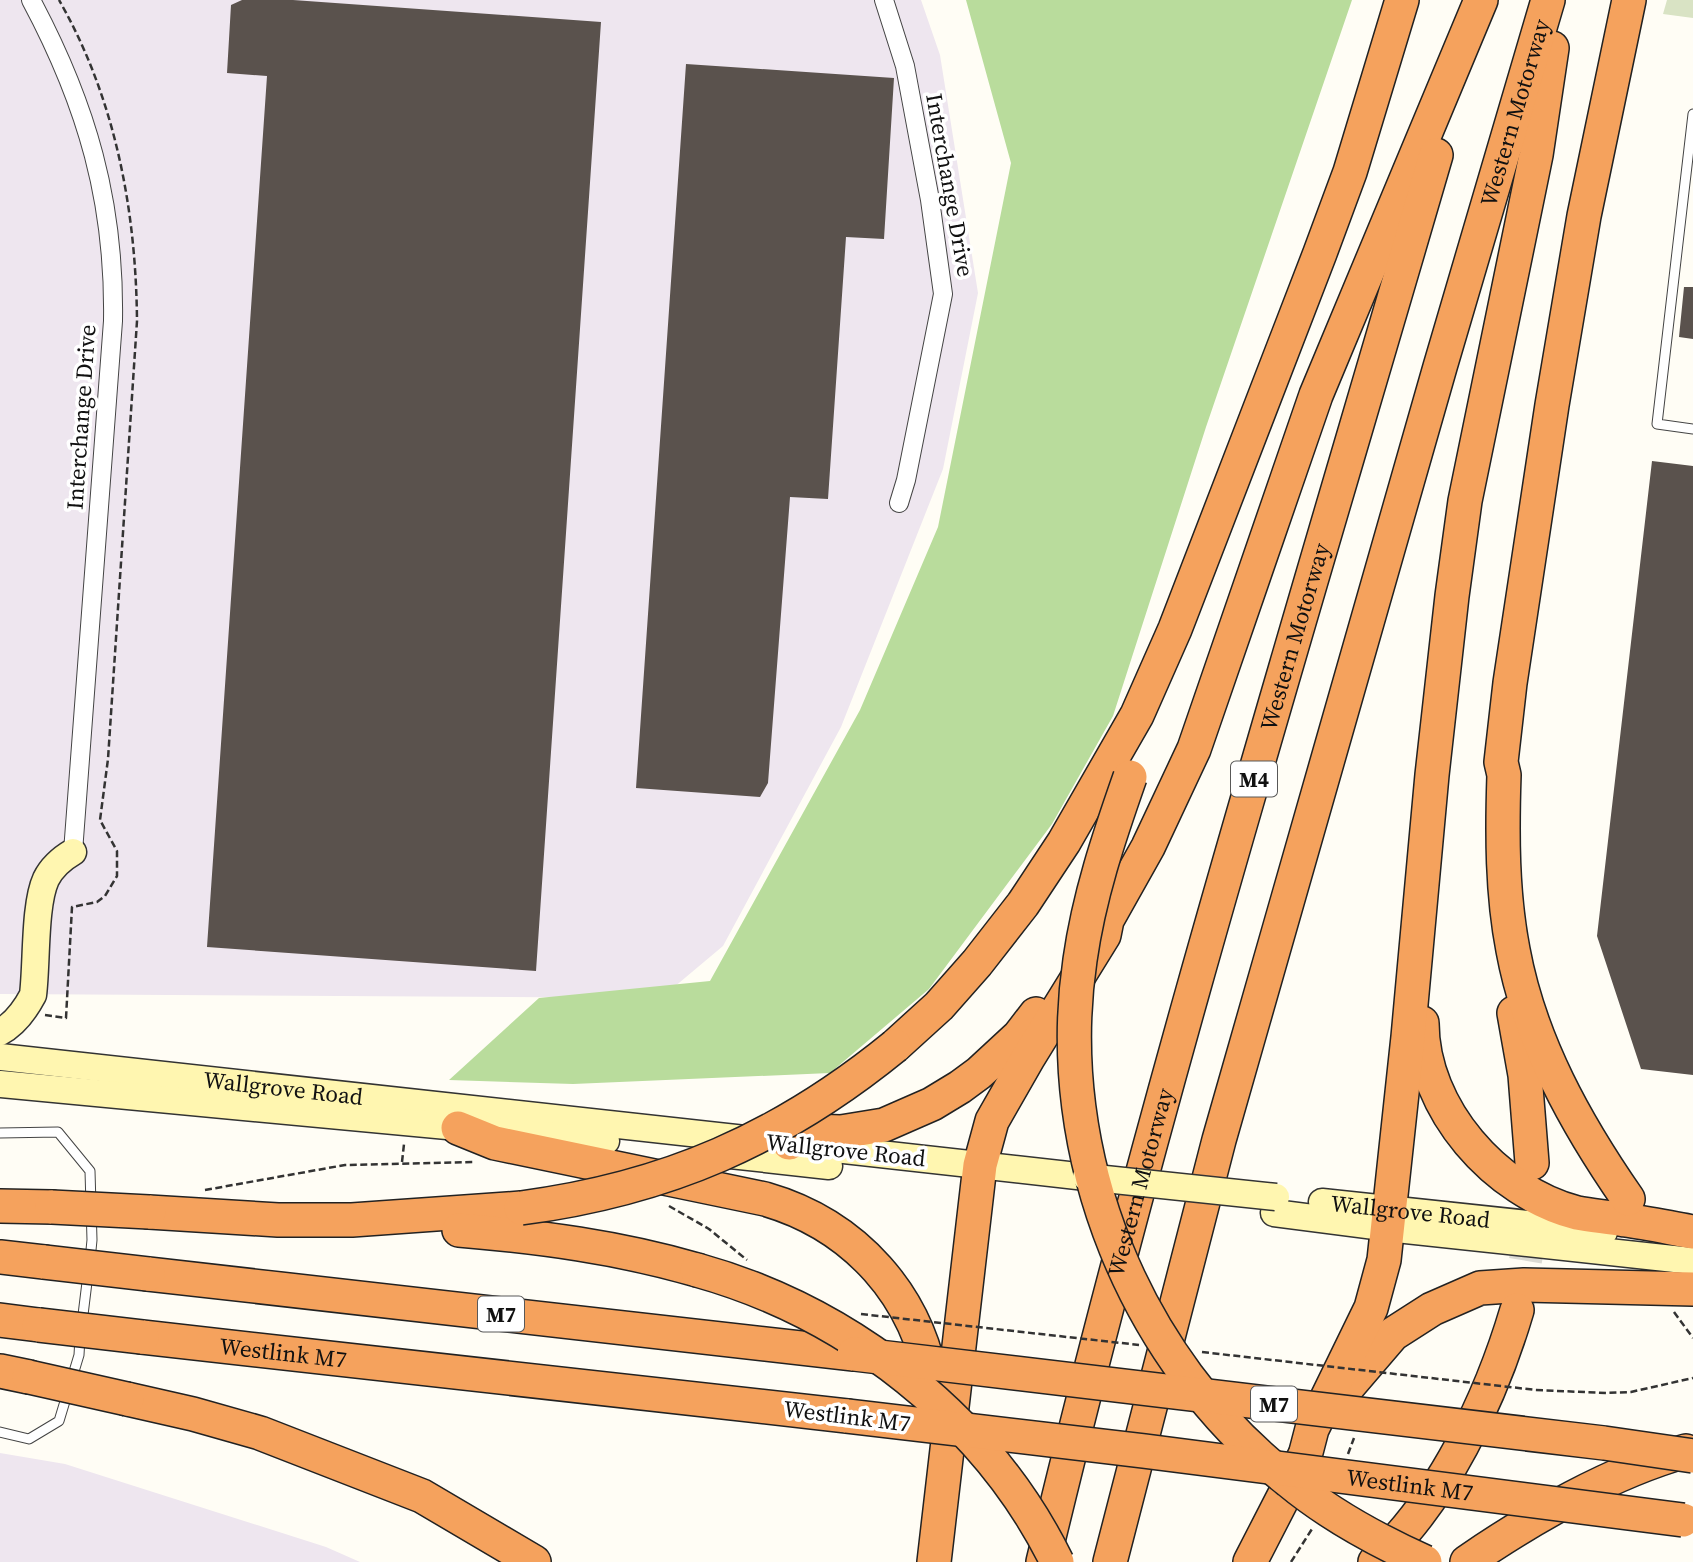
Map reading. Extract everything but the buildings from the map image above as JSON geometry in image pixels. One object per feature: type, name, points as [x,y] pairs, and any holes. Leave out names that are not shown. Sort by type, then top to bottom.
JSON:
[{"type":"highway","points":[[0,1206],[278,1220],[352,1220],[521,1208],[582,1199],[694,1167],[749,1143],[826,1099],[895,1046],[939,1006],[977,964],[1023,904],[1071,830],[1137,715],[1175,629],[1325,241],[1350,172],[1402,0]]},
{"type":"highway","points":[[1423,0],[1371,163],[1130,777],[1091,900],[1079,962],[1075,1025],[1077,1088],[1085,1144],[1098,1199],[1146,1313],[1178,1363],[1221,1418],[1264,1460],[1312,1499],[1349,1524],[1425,1562]]},
{"type":"highway","points":[[934,1562],[979,1174],[992,1121],[1104,935],[1107,920],[1148,847],[1194,749],[1316,395],[1481,0]]},
{"type":"highway","name":"Western Motorway","points":[[1043,1562],[1160,1112],[1481,0]]},
{"type":"highway","name":"Western Motorway","points":[[1110,1562],[1219,1140],[1436,380],[1548,0]]},
{"type":"highway","points":[[1306,1452],[1312,1429],[1376,1295],[1384,1260],[1412,999],[1437,723],[1465,501],[1536,155],[1559,0]]},
{"type":"highway","points":[[1629,0],[1584,216],[1564,329],[1510,683],[1501,762],[1504,775],[1504,882],[1513,951],[1526,999],[1542,1046],[1570,1108],[1629,1199]]},
{"type":"highway","points":[[1501,762],[1495,774],[1494,794],[1495,885],[1499,925],[1525,1075],[1532,1163]]},
{"type":"highway","points":[[789,1143],[809,1131],[841,1132],[884,1125],[932,1104],[960,1087],[1019,1036],[1066,973],[1096,926],[1107,920]]},
{"type":"highway","points":[[1412,999],[1422,1016],[1425,1056],[1443,1103],[1479,1154],[1507,1180],[1548,1202],[1577,1213],[1693,1232]]},
{"type":"highway","points":[[458,1128],[495,1143],[765,1199],[786,1205],[827,1224],[870,1261],[912,1321],[926,1359],[936,1422],[947,1449]]},
{"type":"highway","points":[[352,1220],[561,1240],[613,1248],[697,1269],[768,1293],[811,1314],[883,1360],[920,1389],[956,1423],[1006,1480],[1057,1562]]},
{"type":"highway","name":"M7","points":[[0,1257],[854,1354],[1591,1441],[1693,1456]]},
{"type":"highway","points":[[1250,1562],[1306,1452],[1349,1384],[1393,1334],[1432,1309],[1480,1288],[1524,1285],[1693,1289]]},
{"type":"highway","points":[[1375,1562],[1422,1507],[1462,1445],[1496,1373],[1517,1310]]},
{"type":"highway","name":"Westlink M7","points":[[0,1320],[1144,1451],[1688,1521]]},
{"type":"highway","points":[[15,1374],[194,1414],[260,1433],[422,1496],[534,1562]]},
{"type":"highway","points":[[1467,1562],[1587,1491],[1658,1458],[1693,1449]]},
{"type":"highway","points":[[394,1487],[505,1562]]},
{"type":"main road","points":[[0,1032],[10,1027],[33,995],[41,896],[45,880],[53,867],[73,852]]},
{"type":"main road","name":"Wallgrove Road","points":[[0,1057],[789,1143],[979,1174]]},
{"type":"main road","name":"Wallgrove Road","points":[[0,1084],[1085,1185],[1389,1219],[1693,1261]]},
{"type":"main road","name":"Wallgrove Road","points":[[1389,1219],[1693,1241]]},
{"type":"street","name":"Interchange Drive","points":[[31,0],[50,35],[86,124],[105,204],[114,271],[113,321],[73,852]]},
{"type":"street","name":"Interchange Drive","points":[[884,0],[905,66],[930,200],[943,294],[906,481],[899,503]]},
{"type":"lane","points":[[1693,114],[1657,424],[1693,429]]},
{"type":"lane","points":[[0,1133],[58,1132],[90,1171],[93,1240],[79,1355],[59,1421],[29,1439],[0,1432]]},
{"type":"path","points":[[1536,1390],[1606,1394],[1631,1392],[1693,1378]]},
{"type":"shaded area","points":[[0,0],[921,0],[940,55],[978,293],[943,469],[841,727],[723,946],[661,998],[0,994]]},
{"type":"shaded area","points":[[0,1453],[65,1464],[326,1547],[360,1562],[0,1562]]},
{"type":"green space","points":[[966,0],[1352,0],[1206,427],[1113,716],[1052,824],[929,989],[830,1073],[573,1084],[449,1080],[539,998],[710,981],[860,710],[938,527],[1011,163]]},
{"type":"green space","points":[[1667,0],[1693,0],[1693,18],[1663,14]]},
{"type":"tunnel","points":[[1517,1310],[1530,1234],[1531,1211]]}]
